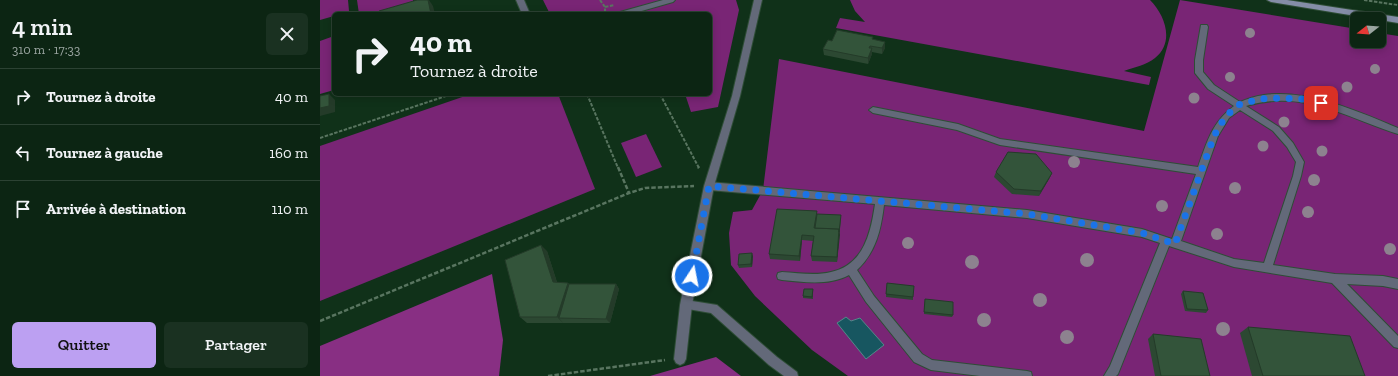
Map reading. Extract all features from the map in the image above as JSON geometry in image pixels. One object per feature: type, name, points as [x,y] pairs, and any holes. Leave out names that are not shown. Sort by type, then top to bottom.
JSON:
[{"type":"street","points":[[680,358],[686,306],[709,186],[736,96],[758,0]]},
{"type":"street","points":[[1271,0],[1398,20]]},
{"type":"lane","points":[[520,0],[525,12]]},
{"type":"lane","points":[[630,12],[671,0]]},
{"type":"lane","points":[[1204,27],[1199,60],[1199,73],[1211,87],[1276,129],[1290,145],[1300,162],[1297,176],[1267,268]]},
{"type":"lane","points":[[1109,376],[1114,370],[1171,242],[1202,171],[1214,136],[1225,117],[1238,105],[1260,99],[1302,99],[1342,109],[1398,130]]},
{"type":"lane","points":[[873,110],[958,127],[1000,142],[1202,171]]},
{"type":"lane","points":[[709,186],[1028,214],[1142,233],[1234,263],[1335,279],[1383,281],[1398,284]]},
{"type":"lane","points":[[782,276],[817,278],[834,277],[851,269],[866,255],[876,229],[880,201]]},
{"type":"lane","points":[[851,269],[870,299],[918,358],[930,366],[1027,376]]},
{"type":"lane","points":[[1335,279],[1398,343]]},
{"type":"lane","points":[[686,306],[713,308],[793,376]]},
{"type":"path","points":[[600,0],[605,7],[605,12]]},
{"type":"path","points":[[1364,0],[1398,5]]},
{"type":"path","points":[[320,138],[446,96]]},
{"type":"path","points":[[588,96],[629,192]]},
{"type":"path","points":[[320,321],[629,192],[645,188],[709,186],[661,96]]},
{"type":"path","points":[[548,376],[680,358]]},
{"type":"shaded area","points":[[320,0],[348,0],[349,11],[332,12],[332,17],[320,20]]},
{"type":"shaded area","points":[[357,0],[413,0],[414,6],[393,12],[359,12]]},
{"type":"shaded area","points":[[543,0],[736,0],[739,10],[718,107],[691,112],[686,96],[712,96],[712,12],[549,12]]},
{"type":"shaded area","points":[[850,0],[1150,0],[1160,13],[1166,29],[1166,37],[1165,44],[1161,52],[1155,58],[1144,64],[1124,71],[1151,77],[1149,85],[836,28],[840,18],[865,22],[855,11]]},
{"type":"shaded area","points":[[1180,0],[1350,28],[1350,48],[1386,48],[1386,34],[1398,36],[1398,376],[848,376],[812,350],[755,296],[731,265],[729,233],[733,212],[752,210],[763,190],[779,59],[1144,131]]},
{"type":"shaded area","points":[[332,37],[332,91],[320,94],[320,41]]},
{"type":"shaded area","points":[[465,96],[559,96],[595,189],[320,301],[320,146]]},
{"type":"shaded area","points":[[646,134],[662,167],[636,177],[621,143]]},
{"type":"shaded area","points":[[492,274],[503,340],[499,376],[320,376],[320,346]]},
{"type":"shaded area","points":[[716,357],[741,376],[650,376]]},
{"type":"water","points":[[846,317],[851,321],[860,318],[884,345],[866,359],[837,323]]},
{"type":"building","points":[[417,0],[428,0],[431,12],[379,12]]},
{"type":"building","points":[[837,30],[873,37],[872,39],[885,42],[882,48],[870,46],[869,48],[872,48],[868,58],[823,49],[828,40],[832,41]]},
{"type":"building","points":[[329,94],[329,106],[320,108],[320,96]]},
{"type":"building","points":[[1008,152],[1036,154],[1052,173],[1041,191],[1014,189],[996,172]]},
{"type":"building","points":[[777,209],[817,211],[814,228],[839,229],[837,257],[811,256],[814,236],[802,235],[799,256],[769,254]]},
{"type":"building","points":[[817,214],[841,215],[839,232],[839,229],[815,228]]},
{"type":"building","points":[[541,245],[553,282],[568,283],[557,317],[520,317],[505,260]]},
{"type":"building","points":[[752,253],[751,264],[738,265],[739,254]]},
{"type":"building","points":[[887,283],[914,286],[913,297],[886,294]]},
{"type":"building","points":[[569,284],[616,284],[606,319],[559,318]]},
{"type":"building","points":[[804,289],[813,289],[812,297],[803,296]]},
{"type":"building","points":[[1183,291],[1203,293],[1208,310],[1187,309]]},
{"type":"building","points":[[925,299],[953,302],[953,315],[924,312]]},
{"type":"building","points":[[1248,327],[1350,336],[1365,376],[1263,376]]},
{"type":"building","points":[[1153,334],[1201,339],[1210,376],[1161,376]]},
{"type":"route","points":[[692,276],[709,186],[1028,214],[1142,233],[1175,244],[1214,136],[1225,117],[1238,105],[1260,99],[1302,99],[1321,103]]}]
